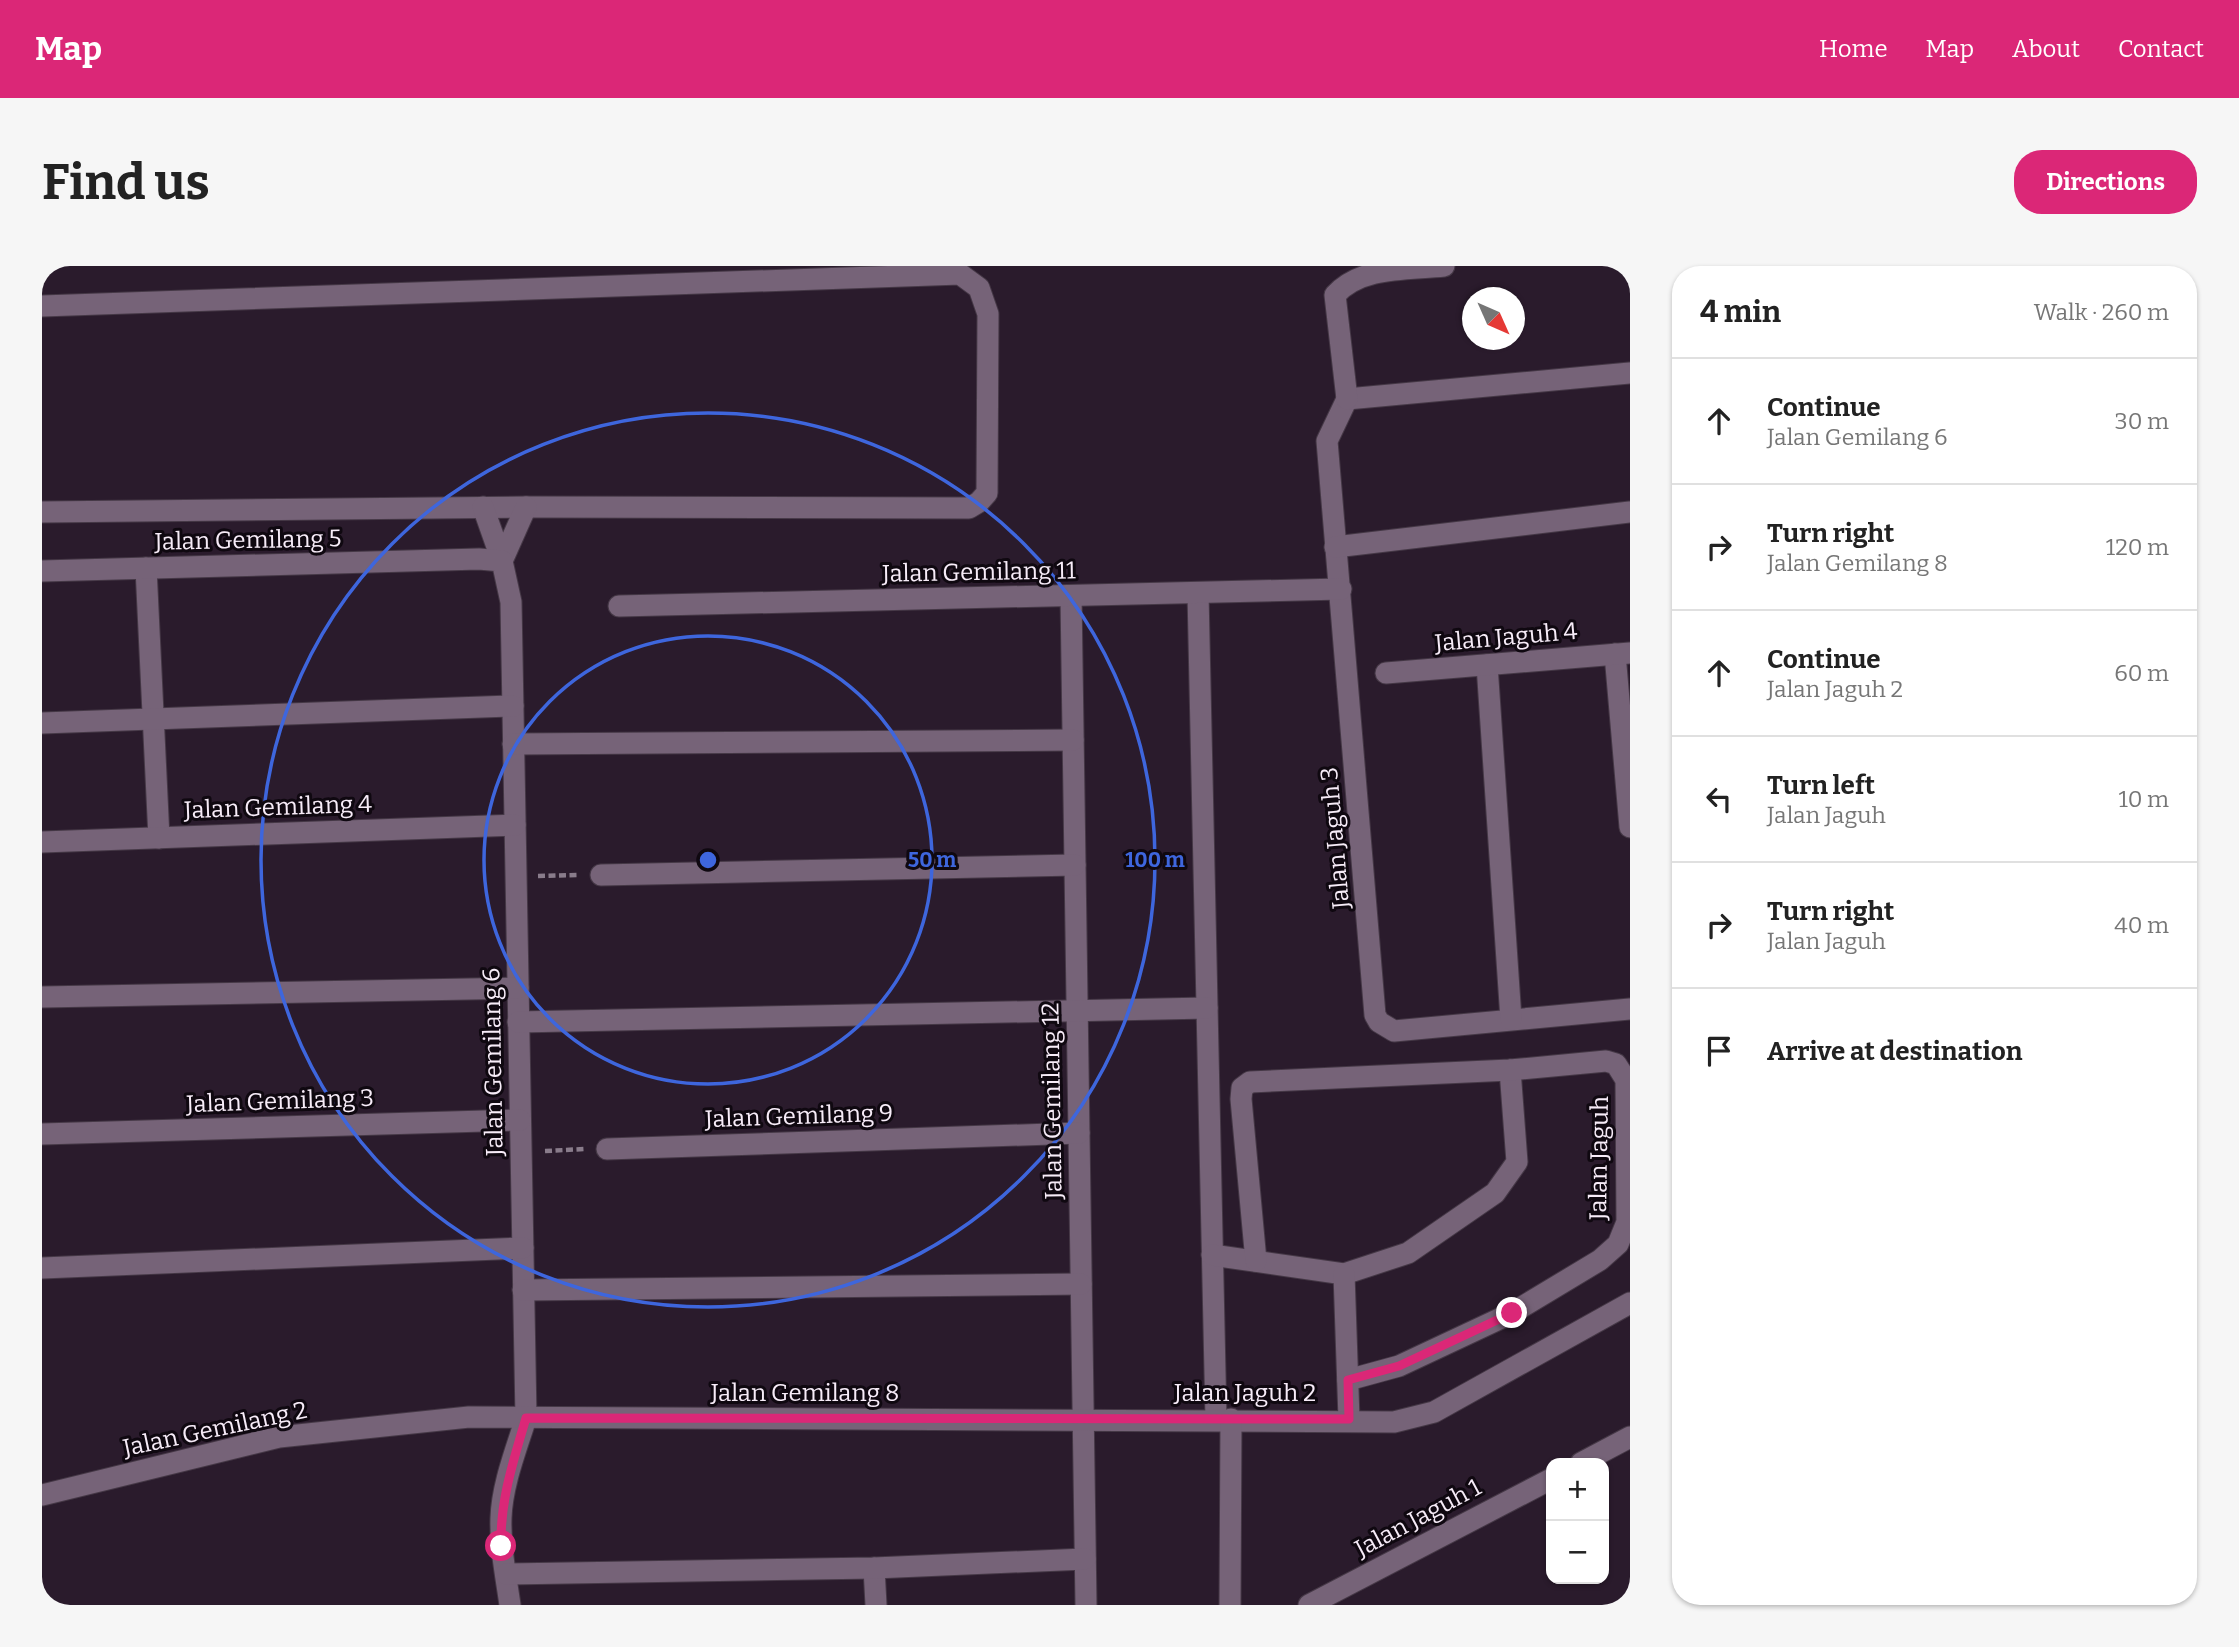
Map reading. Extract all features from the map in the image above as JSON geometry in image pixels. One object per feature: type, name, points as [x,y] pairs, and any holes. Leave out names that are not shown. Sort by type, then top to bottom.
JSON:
[{"type":"street","points":[[1444,266],[1364,274],[1348,281],[1335,295],[1347,399],[1630,373]]},
{"type":"street","points":[[42,306],[960,274],[979,288],[988,314],[987,493],[969,508],[526,507],[42,512]]},
{"type":"street","name":"Jalan Jaguh 3","points":[[1347,399],[1327,441],[1375,1014],[1379,1021],[1394,1031],[1630,1009]]},
{"type":"street","points":[[502,561],[526,507]]},
{"type":"street","name":"Jalan Gemilang 6","points":[[483,508],[502,561],[511,602],[526,1418],[507,1480],[501,1516],[510,1605]]},
{"type":"street","points":[[1335,547],[1630,512]]},
{"type":"street","name":"Jalan Gemilang 5","points":[[42,571],[502,561]]},
{"type":"street","points":[[146,568],[151,719],[159,838]]},
{"type":"street","name":"Jalan Gemilang 11","points":[[619,606],[1341,589]]},
{"type":"street","points":[[1198,593],[1212,1255],[1223,1419],[1230,1605]]},
{"type":"street","name":"Jalan Gemilang 12","points":[[1071,596],[1086,1605]]},
{"type":"street","points":[[1623,653],[1630,827]]},
{"type":"street","name":"Jalan Jaguh 4","points":[[1386,673],[1623,653]]},
{"type":"street","points":[[1487,665],[1511,1019]]},
{"type":"street","points":[[42,723],[513,706]]},
{"type":"street","points":[[513,744],[1073,740]]},
{"type":"street","name":"Jalan Gemilang 4","points":[[42,842],[515,825]]},
{"type":"street","points":[[601,875],[1075,864]]},
{"type":"street","points":[[42,998],[518,988]]},
{"type":"street","points":[[518,1022],[1077,1013],[1207,1008]]},
{"type":"street","name":"Jalan Jaguh","points":[[1348,1380],[1399,1366],[1512,1313],[1600,1260],[1618,1244],[1627,1222],[1626,1080],[1616,1064],[1606,1061],[1510,1070]]},
{"type":"street","points":[[1212,1255],[1344,1274],[1408,1253],[1496,1193],[1517,1162],[1510,1070],[1250,1082],[1242,1088],[1256,1261]]},
{"type":"street","name":"Jalan Gemilang 3","points":[[42,1135],[520,1120]]},
{"type":"street","name":"Jalan Gemilang 9","points":[[607,1149],[1079,1133]]},
{"type":"street","points":[[42,1268],[523,1248]]},
{"type":"street","points":[[1344,1274],[1349,1419]]},
{"type":"street","points":[[523,1290],[1081,1284]]},
{"type":"street","name":"Jalan Jaguh 2","points":[[1083,1419],[1349,1419],[1394,1422],[1434,1412],[1630,1303]]},
{"type":"street","name":"Jalan Gemilang 2","points":[[42,1495],[279,1437],[469,1417],[526,1418]]},
{"type":"street","name":"Jalan Gemilang 8","points":[[526,1418],[1083,1419]]},
{"type":"street","points":[[1590,1458],[1630,1437]]},
{"type":"street","name":"Jalan Jaguh 1","points":[[1309,1605],[1546,1482]]},
{"type":"street","points":[[506,1573],[874,1568],[1085,1559]]},
{"type":"street","points":[[874,1568],[876,1605]]},
{"type":"path","points":[[516,877],[601,875]]},
{"type":"path","points":[[521,1151],[607,1149]]},
{"type":"route","points":[[501,1546],[501,1516],[507,1480],[526,1418],[1349,1419],[1348,1380],[1399,1366],[1512,1313]]}]
